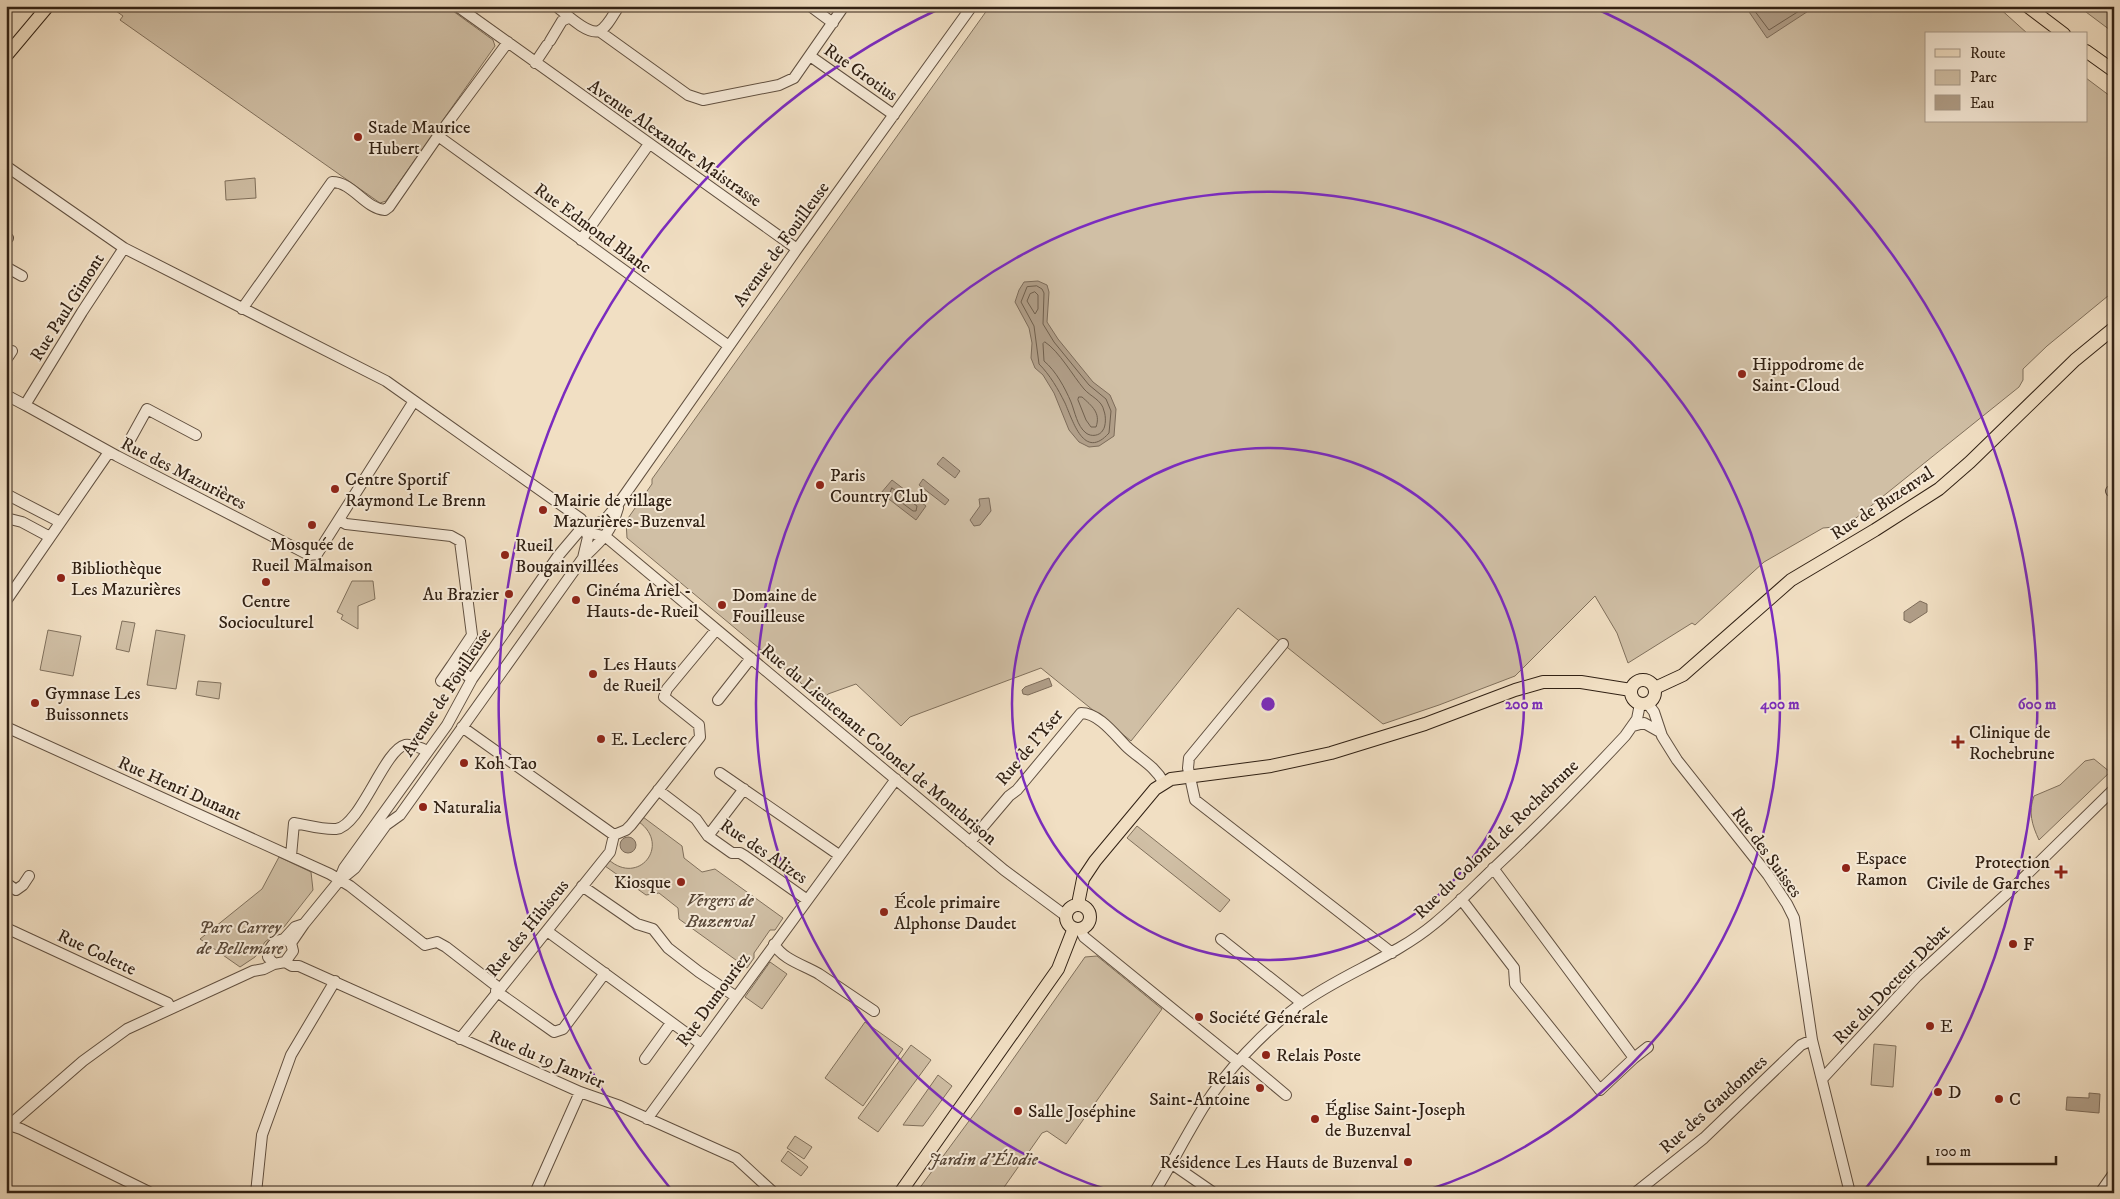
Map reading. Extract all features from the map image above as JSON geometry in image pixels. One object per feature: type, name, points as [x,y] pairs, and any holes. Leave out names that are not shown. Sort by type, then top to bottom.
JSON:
[{"type":"main road","points":[[2027,6],[2061,32]]},
{"type":"main road","points":[[6,56],[46,7]]},
{"type":"main road","points":[[2088,52],[2114,71]]},
{"type":"main road","name":"Rue de Buzenval","points":[[1655,688],[1683,675],[1791,580],[1939,489],[1970,462],[2075,360],[2114,328]]},
{"type":"main road","points":[[1643,680],[1651,683],[1655,688],[1654,698],[1644,704],[1633,699],[1631,690],[1635,683],[1643,680]]},
{"type":"main road","points":[[1078,904],[1082,882],[1092,865],[1149,796],[1164,783],[1175,778],[1272,766],[1331,753],[1426,724],[1515,690],[1543,682],[1581,682],[1631,690]]},
{"type":"main road","points":[[1078,904],[1087,908],[1090,916],[1088,925],[1077,928],[1070,925],[1066,916],[1070,908],[1078,904]]},
{"type":"main road","points":[[900,1191],[1058,969],[1077,928]]},
{"type":"street","name":"Avenue Alexandre Maistrasse","points":[[457,6],[797,249]]},
{"type":"street","points":[[556,6],[568,18],[590,31],[599,31],[604,28],[619,6]]},
{"type":"street","name":"Rue Grotius","points":[[810,6],[833,23]]},
{"type":"street","points":[[599,31],[688,95],[703,100],[787,82],[794,78],[844,6]]},
{"type":"street","name":"Avenue de Fouilleuse","points":[[583,558],[588,538],[587,531],[592,525],[604,521],[619,503],[797,249],[972,6]]},
{"type":"street","points":[[535,63],[562,21],[568,18]]},
{"type":"street","points":[[242,309],[332,182],[341,182],[377,209],[385,210],[390,207],[438,136],[508,42]]},
{"type":"street","name":"Rue Grotius","points":[[810,56],[894,115]]},
{"type":"street","name":"Rue Edmond Blanc","points":[[438,136],[729,346]]},
{"type":"street","points":[[581,240],[649,144]]},
{"type":"street","points":[[6,166],[124,248],[376,375],[579,518],[587,531],[606,537],[604,521]]},
{"type":"street","name":"Rue Paul Gimont","points":[[25,405],[124,248]]},
{"type":"street","points":[[6,267],[22,276]]},
{"type":"street","points":[[6,395],[109,452]]},
{"type":"street","name":"Rue des Mazurières","points":[[6,601],[109,452],[309,555],[317,554],[414,401]]},
{"type":"street","name":"Rue des Mazurières","points":[[131,438],[147,410],[196,434]]},
{"type":"street","points":[[2114,489],[2111,491],[2114,494]]},
{"type":"street","points":[[6,494],[60,522]]},
{"type":"street","name":"Avenue de Fouilleuse","points":[[288,941],[295,928],[304,924],[339,881],[355,868],[386,825],[400,815],[583,558],[606,537],[614,522],[619,503]]},
{"type":"street","points":[[6,518],[22,522],[50,536]]},
{"type":"street","points":[[339,520],[346,524],[451,536],[460,542],[472,635],[441,681]]},
{"type":"street","name":"Avenue de Fouilleuse","points":[[339,881],[344,868],[427,750],[447,725],[472,679],[558,556],[580,530],[587,531]]},
{"type":"street","name":"Rue du Lieutenant Colonel de Montbrison","points":[[606,537],[970,842],[1066,916]]},
{"type":"street","points":[[462,727],[614,835],[626,830],[631,825],[700,737],[699,725],[664,697],[667,689],[716,630]]},
{"type":"street","points":[[1283,644],[1189,758],[1189,775],[1195,800],[1392,953]]},
{"type":"street","points":[[718,700],[751,658]]},
{"type":"street","points":[[452,665],[472,679]]},
{"type":"street","name":"Rue du Colonel de Rochebrune","points":[[1154,1193],[1204,1107],[1240,1060],[1302,1003],[1355,971],[1392,953],[1434,924],[1550,815],[1633,726],[1644,704]]},
{"type":"street","name":"Rue des Suisses","points":[[1644,704],[1654,712],[1660,732],[1677,760],[1768,876],[1794,918],[1812,1040],[1823,1078],[1850,1193]]},
{"type":"street","name":"Rue de l'Yser","points":[[970,842],[1009,796],[1017,790],[1081,713],[1091,714],[1120,737],[1127,746],[1154,768],[1164,783]]},
{"type":"street","points":[[1633,726],[1644,723],[1660,732]]},
{"type":"street","name":"Rue Henri Dunant","points":[[6,727],[325,872],[350,886],[425,945],[437,942],[446,947],[497,990]]},
{"type":"street","points":[[290,856],[294,823],[336,829],[346,825],[399,748],[406,745],[427,750]]},
{"type":"street","points":[[720,772],[839,855]]},
{"type":"street","name":"Rue Dumouriez","points":[[646,1119],[896,779]]},
{"type":"street","points":[[708,836],[744,789]]},
{"type":"street","name":"Rue des Alizes","points":[[658,790],[696,819],[708,836],[732,854],[740,853],[745,856],[806,899]]},
{"type":"street","name":"Rue du Docteur Debat","points":[[1823,1078],[1917,976],[2013,888],[2114,790]]},
{"type":"street","name":"Rue des Hibiscus","points":[[460,1039],[497,990],[610,852],[614,835]]},
{"type":"street","points":[[1494,868],[1634,1058]]},
{"type":"street","points":[[6,883],[16,890],[23,885],[29,876]]},
{"type":"street","points":[[582,886],[637,924],[653,929],[668,948],[735,996]]},
{"type":"street","points":[[1461,899],[1514,968],[1515,984],[1600,1090],[1648,1047]]},
{"type":"street","name":"Rue Colette","points":[[6,928],[168,1003],[170,1009]]},
{"type":"street","points":[[1077,928],[1084,936],[1193,1025],[1286,1094]]},
{"type":"street","points":[[547,931],[701,1044]]},
{"type":"street","points":[[1221,939],[1302,1003]]},
{"type":"street","points":[[7,1126],[102,1047],[127,1030],[253,971],[264,969],[271,960],[269,949],[273,944],[288,941],[293,951],[288,959],[271,960]]},
{"type":"street","points":[[774,944],[776,949],[798,965],[816,972],[874,1011]]},
{"type":"street","name":"Rue du 19 Janvier","points":[[288,959],[292,966],[299,966],[335,981],[580,1092],[620,1106],[736,1158],[774,1193]]},
{"type":"street","points":[[497,990],[554,1032],[563,1029],[605,972]]},
{"type":"street","points":[[256,1193],[262,1135],[291,1055],[335,981]]},
{"type":"street","points":[[645,1059],[671,1023]]},
{"type":"street","name":"Rue des Gaudonnes","points":[[1635,1193],[1704,1138],[1801,1045],[1812,1040]]},
{"type":"street","points":[[534,1193],[580,1092]]},
{"type":"street","points":[[7,1126],[21,1129],[151,1193]]},
{"type":"street","points":[[1172,1164],[1214,1193]]},
{"type":"street","points":[[2100,1193],[2114,1173]]},
{"type":"green space","name":"Stade Maurice Hubert","points":[[109,6],[446,6],[493,40],[495,46],[386,201],[380,203],[120,20],[123,16]]},
{"type":"green space","points":[[990,6],[1997,6],[2026,32],[1925,32],[1925,122],[2088,122],[2088,80],[2114,99],[2114,291],[2047,346],[2023,369],[2023,380],[2019,387],[1846,526],[1823,528],[1764,562],[1695,625],[1692,623],[1628,663],[1617,633],[1595,596],[1515,676],[1383,724],[1238,608],[1131,741],[1041,668],[910,717],[901,726],[856,684],[828,694],[822,701],[822,698],[814,694],[627,538],[626,521],[652,484],[652,479]]},
{"type":"green space","points":[[2078,6],[2114,6],[2114,33]]},
{"type":"green space","points":[[255,178],[256,198],[226,200],[225,181]]},
{"type":"green space","points":[[352,581],[373,581],[375,599],[358,606],[358,629],[341,619],[343,615],[337,612]]},
{"type":"green space","points":[[122,621],[135,623],[129,652],[116,649]]},
{"type":"green space","points":[[48,630],[81,636],[73,676],[40,670]]},
{"type":"green space","points":[[156,630],[185,635],[176,689],[147,685]]},
{"type":"green space","points":[[198,681],[221,683],[219,699],[196,695]]},
{"type":"green space","points":[[2094,759],[2110,772],[2039,840],[2032,818],[2031,808],[2034,796],[2060,785],[2085,761]]},
{"type":"green space","name":"Vergers de Buzenval","points":[[643,817],[682,846],[684,858],[702,872],[715,869],[783,918],[775,930],[770,930],[754,953],[754,958],[747,968],[679,919],[678,908],[659,893],[646,895],[605,866],[609,860],[620,867],[631,868],[640,865],[647,859],[651,851],[652,841],[648,831],[639,822]]},
{"type":"green space","points":[[1137,826],[1230,900],[1220,912],[1127,838]]},
{"type":"green space","name":"Parc Carrey de Bellemare","points":[[279,857],[311,872],[313,890],[284,927],[265,942],[255,957],[240,967],[200,939],[262,889]]},
{"type":"green space","name":"Jardin d'Élodie","points":[[1097,956],[1162,1009],[1066,1144],[1047,1131],[1042,1133],[1000,1193],[916,1193],[1085,957]]},
{"type":"green space","points":[[770,962],[787,974],[762,1009],[745,997]]},
{"type":"green space","points":[[865,1022],[903,1049],[863,1106],[825,1078]]},
{"type":"green space","points":[[1874,1044],[1896,1046],[1893,1087],[1871,1085]]},
{"type":"green space","points":[[911,1045],[931,1060],[878,1132],[858,1118]]},
{"type":"green space","points":[[938,1075],[952,1086],[923,1126],[903,1125]]},
{"type":"green space","points":[[795,1136],[812,1147],[804,1159],[787,1148]]},
{"type":"green space","points":[[788,1151],[808,1167],[801,1176],[781,1161]]},
{"type":"water","points":[[1745,6],[1816,6],[1767,38]]},
{"type":"water","points":[[1038,281],[1047,285],[1049,292],[1047,322],[1058,339],[1093,382],[1110,395],[1116,409],[1114,436],[1099,446],[1089,447],[1079,442],[1069,430],[1054,393],[1043,375],[1035,368],[1031,358],[1032,343],[1029,328],[1015,302],[1024,282]]},
{"type":"water","points":[[943,457],[960,471],[955,478],[937,464]]},
{"type":"water","points":[[923,479],[949,500],[945,505],[919,485]]},
{"type":"water","points":[[892,480],[926,506],[916,520],[881,493]]},
{"type":"water","points":[[989,498],[991,511],[980,525],[974,526],[970,520],[980,506],[979,499]]},
{"type":"water","points":[[1920,601],[1927,604],[1927,612],[1910,623],[1904,620],[1904,612]]},
{"type":"water","points":[[1049,678],[1052,686],[1028,695],[1023,694],[1022,690],[1025,687]]},
{"type":"water","points":[[625,837],[631,837],[636,842],[634,851],[625,853],[620,848],[620,842]]},
{"type":"water","points":[[2089,1093],[2100,1094],[2099,1113],[2066,1110],[2067,1097],[2089,1098]]},
{"type":"place","name":"Stade Maurice Hubert","points":[[358,137]]},
{"type":"place","name":"Hippodrome de Saint-Cloud","points":[[1742,374]]},
{"type":"place","name":"Paris Country Club","points":[[820,485]]},
{"type":"place","name":"Centre Sportif Raymond Le Brenn","points":[[335,489]]},
{"type":"place","name":"Mairie de village Mazurières-Buzenval","points":[[543,510]]},
{"type":"place","name":"Mosquée de Rueil Malmaison","points":[[312,525]]},
{"type":"place","name":"Rueil Bougainvillées","points":[[505,555]]},
{"type":"place","name":"Bibliothèque Les Mazurières","points":[[61,578]]},
{"type":"place","name":"Centre Socioculturel","points":[[266,582]]},
{"type":"place","name":"Au Brazier","points":[[509,594]]},
{"type":"place","name":"Cinéma Ariel - Hauts-de-Rueil","points":[[576,600]]},
{"type":"place","name":"Domaine de Fouilleuse","points":[[722,605]]},
{"type":"place","name":"Les Hauts de Rueil","points":[[593,674]]},
{"type":"place","name":"Gymnase Les Buissonnets","points":[[35,703]]},
{"type":"place","name":"E. Leclerc","points":[[601,739]]},
{"type":"place","name":"Clinique de Rochebrune","points":[[1958,742]]},
{"type":"place","name":"Koh Tao","points":[[464,763]]},
{"type":"place","name":"Naturalia","points":[[423,807]]},
{"type":"place","name":"Espace Ramon","points":[[1846,868]]},
{"type":"place","name":"Protection Civile de Garches","points":[[2061,872]]},
{"type":"place","name":"Kiosque","points":[[681,882]]},
{"type":"place","name":"École primaire Alphonse Daudet","points":[[884,912]]},
{"type":"place","name":"F","points":[[2013,944]]},
{"type":"place","name":"Société Générale","points":[[1199,1017]]},
{"type":"place","name":"E","points":[[1930,1026]]},
{"type":"place","name":"Relais Poste","points":[[1266,1055]]},
{"type":"place","name":"Relais Saint-Antoine","points":[[1260,1088]]},
{"type":"place","name":"D","points":[[1938,1092]]},
{"type":"place","name":"C","points":[[1999,1099]]},
{"type":"place","name":"Salle Joséphine","points":[[1018,1111]]},
{"type":"place","name":"Église Saint-Joseph de Buzenval","points":[[1315,1119]]},
{"type":"place","name":"Résidence Les Hauts de Buzenval","points":[[1408,1162]]}]
